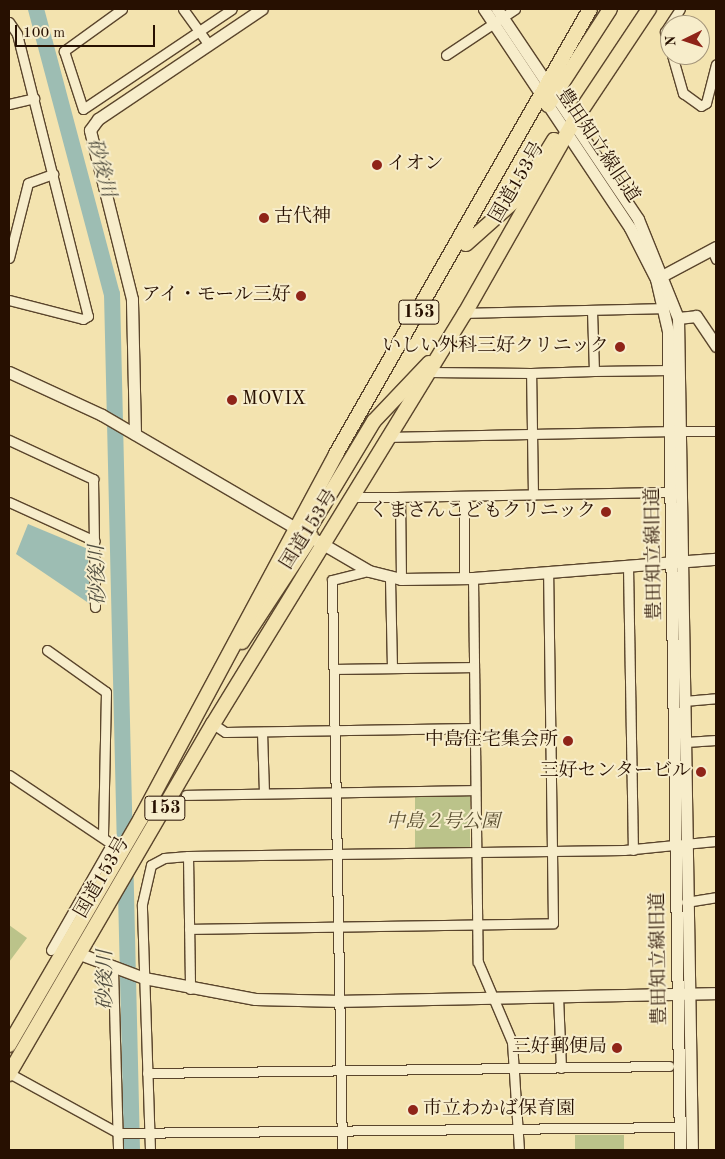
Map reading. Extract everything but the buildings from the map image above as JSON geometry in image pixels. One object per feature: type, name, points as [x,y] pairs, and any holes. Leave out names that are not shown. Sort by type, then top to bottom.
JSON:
[{"type":"highway","name":"国道153号","points":[[9,1073],[136,861],[213,724],[309,536],[426,299],[549,96],[590,9]]},
{"type":"highway","name":"153","points":[[549,96],[610,9]]},
{"type":"highway","name":"国道153号","points":[[9,1045],[117,847],[225,661],[254,628],[309,536],[353,497],[466,313],[568,125],[649,9]]},
{"type":"highway","name":"153","points":[[426,299],[471,235],[519,197],[568,125]]},
{"type":"highway","name":"153","points":[[309,536],[374,421],[440,355]]},
{"type":"street","points":[[122,9],[64,51],[83,109],[232,9]]},
{"type":"street","points":[[182,9],[209,45]]},
{"type":"street","points":[[135,434],[132,299],[90,130],[98,119],[262,9]]},
{"type":"street","name":"豊田知立線旧道","points":[[484,9],[497,17],[568,125],[638,218],[678,318],[677,431],[681,845],[678,995],[680,1150]]},
{"type":"street","points":[[446,56],[497,17],[515,9]]},
{"type":"street","points":[[9,22],[17,34],[88,316],[83,319],[9,300]]},
{"type":"street","points":[[675,65],[683,93],[701,106],[706,103],[716,64]]},
{"type":"street","points":[[9,104],[34,98]]},
{"type":"street","points":[[9,258],[28,183],[53,174]]},
{"type":"street","points":[[660,277],[715,252]]},
{"type":"street","name":"豊田知立線旧道","points":[[660,277],[677,431],[672,492],[679,562],[686,742],[681,845],[686,902],[690,995],[692,1150]]},
{"type":"street","points":[[466,313],[664,308]]},
{"type":"street","points":[[592,310],[594,371]]},
{"type":"street","points":[[678,318],[696,316],[716,346]]},
{"type":"street","points":[[429,372],[670,370]]},
{"type":"street","points":[[9,372],[135,434],[369,571],[395,579],[468,578],[716,559]]},
{"type":"street","points":[[531,372],[533,495]]},
{"type":"street","points":[[389,437],[716,431]]},
{"type":"street","points":[[9,440],[93,479],[95,607]]},
{"type":"street","points":[[353,497],[672,492]]},
{"type":"street","points":[[464,496],[473,667],[478,962],[497,997],[512,1042],[519,1150]]},
{"type":"street","points":[[392,667],[400,497]]},
{"type":"street","points":[[9,502],[95,541]]},
{"type":"street","points":[[628,566],[633,850]]},
{"type":"street","points":[[342,1150],[335,730],[336,669],[332,580],[369,571]]},
{"type":"street","points":[[189,929],[553,923],[548,572]]},
{"type":"street","points":[[47,650],[106,692],[103,837]]},
{"type":"street","points":[[336,669],[473,667]]},
{"type":"street","points":[[684,700],[716,698]]},
{"type":"street","points":[[213,724],[225,732],[474,728]]},
{"type":"street","points":[[262,732],[264,793]]},
{"type":"street","points":[[686,742],[716,740]]},
{"type":"street","points":[[9,775],[117,847],[51,950]]},
{"type":"street","points":[[186,795],[475,790]]},
{"type":"street","points":[[150,1150],[142,904],[148,868],[164,858],[188,856],[633,850],[716,841]]},
{"type":"street","points":[[188,856],[190,989]]},
{"type":"street","points":[[136,861],[148,868]]},
{"type":"street","points":[[686,902],[716,897]]},
{"type":"street","points":[[80,954],[144,978],[190,989],[255,999],[341,1001],[716,993]]},
{"type":"street","points":[[114,968],[118,1150]]},
{"type":"street","points":[[558,996],[561,1068]]},
{"type":"street","points":[[147,1073],[669,1066]]},
{"type":"street","points":[[9,1073],[118,1132],[150,1134],[679,1128]]},
{"type":"green space","name":"中島２号公園","points":[[415,796],[470,796],[470,849],[415,849]]},
{"type":"green space","points":[[9,925],[27,938],[9,962]]},
{"type":"green space","points":[[575,1135],[624,1135],[624,1150],[575,1150]]},
{"type":"water","points":[[28,524],[88,549],[90,604],[16,554]]},
{"type":"waterway","name":"砂後川","points":[[36,9],[112,294],[132,1150]]},
{"type":"place","name":"イオン","points":[[377,165]]},
{"type":"place","name":"古代神","points":[[264,218]]},
{"type":"place","name":"アイ・モール三好","points":[[301,296]]},
{"type":"place","name":"いしい外科三好クリニック","points":[[620,347]]},
{"type":"place","name":"MOVIX","points":[[232,400]]},
{"type":"place","name":"くまさんこどもクリニック","points":[[606,512]]},
{"type":"place","name":"中島住宅集会所","points":[[568,741]]},
{"type":"place","name":"三好センタービル","points":[[701,772]]},
{"type":"place","name":"三好郵便局","points":[[617,1048]]},
{"type":"place","name":"市立わかば保育園","points":[[413,1110]]}]
